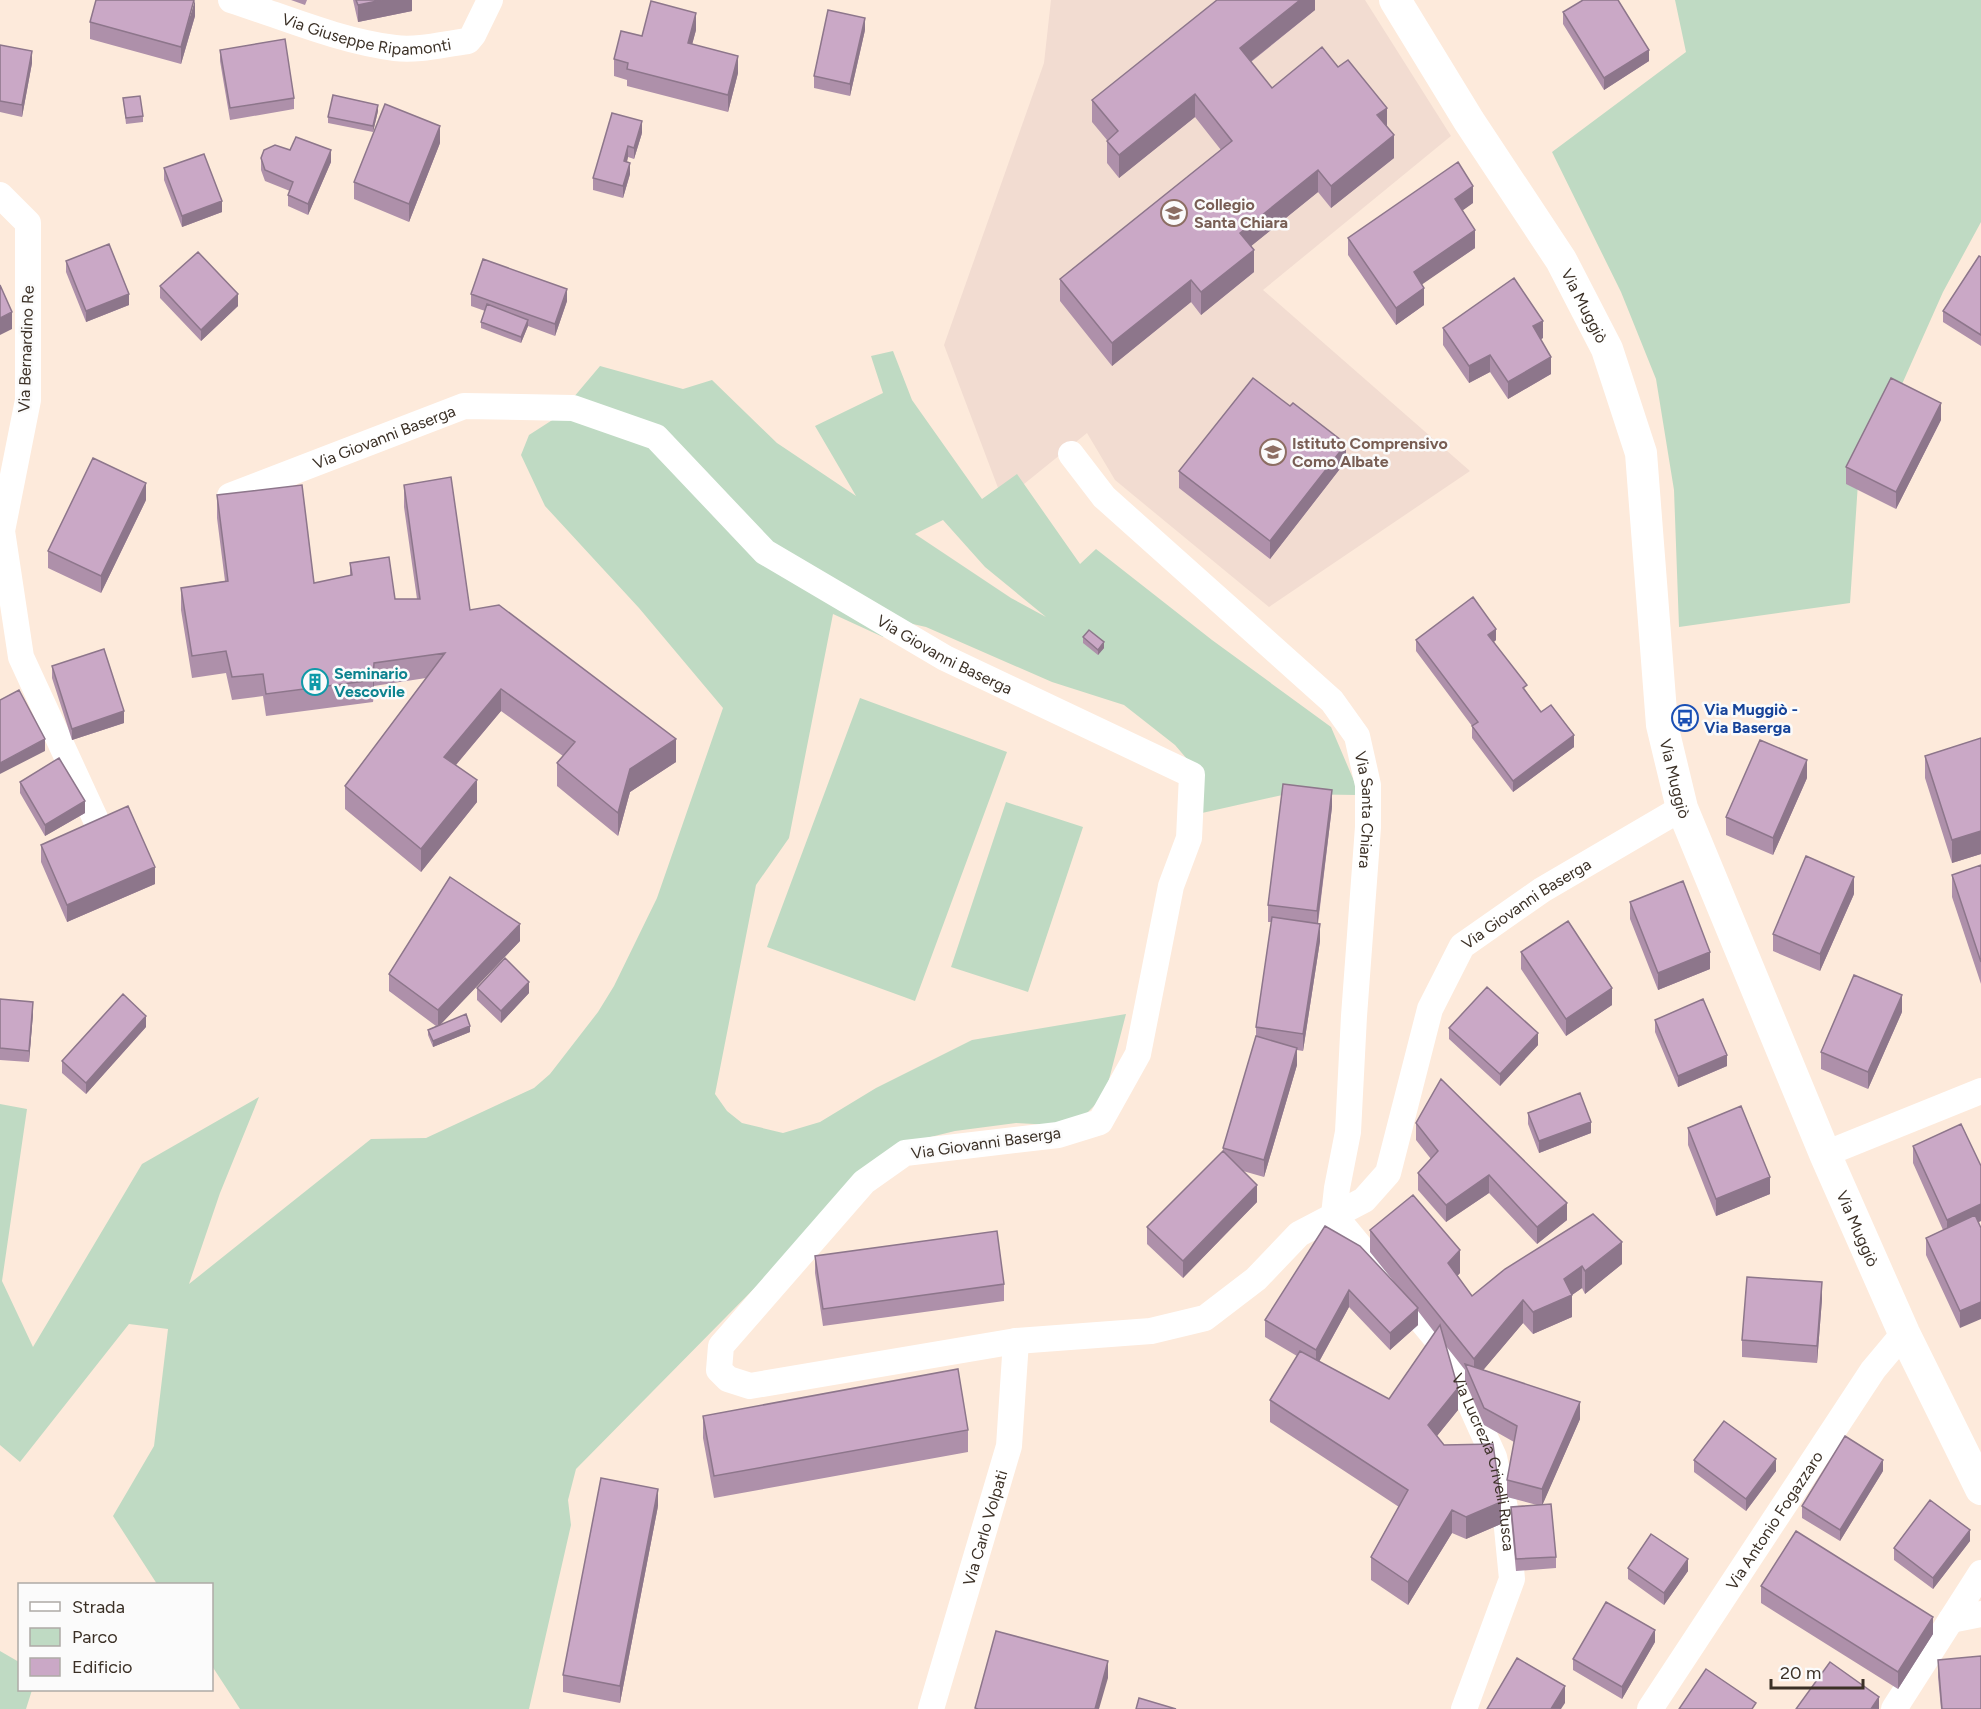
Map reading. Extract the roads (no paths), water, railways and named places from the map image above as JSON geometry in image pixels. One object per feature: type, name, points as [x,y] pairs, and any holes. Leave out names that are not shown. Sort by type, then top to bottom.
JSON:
[{"type":"street","name":"Via Giuseppe Ripamonti","points":[[231,0],[353,40],[396,48],[468,41],[490,0]]},
{"type":"street","name":"Via Muggiò","points":[[1395,0],[1469,121],[1561,260],[1607,349],[1641,453],[1662,725],[1682,808],[1825,1154],[1904,1333],[1981,1489]]},
{"type":"street","name":"Via Bernardino Re","points":[[0,195],[28,223],[28,400],[1,531],[21,657],[95,818]]},
{"type":"street","name":"Via Giovanni Baserga","points":[[230,496],[464,406],[573,408],[656,437],[765,552],[945,658],[1192,776],[1189,838],[1171,886],[1138,1054],[1100,1122],[1058,1135],[905,1153],[864,1182],[721,1346],[719,1370],[728,1379],[750,1386],[1016,1341],[1151,1331],[1205,1318],[1256,1279],[1299,1234],[1364,1200],[1388,1173],[1430,1009],[1462,946],[1542,890],[1682,808]]},
{"type":"street","name":"Via Santa Chiara","points":[[1071,454],[1104,497],[1332,701],[1357,736],[1368,785],[1368,826],[1348,1132],[1334,1215]]},
{"type":"street","points":[[1825,1154],[1981,1091]]},
{"type":"street","name":"Via Lucrezia Crivelli Rusca","points":[[1334,1215],[1439,1342],[1452,1364],[1494,1458],[1505,1508],[1512,1579],[1464,1709]]},
{"type":"street","name":"Via Antonio Fogazzaro","points":[[1650,1709],[1873,1370],[1904,1333]]},
{"type":"street","name":"Via Carlo Volpati","points":[[931,1709],[1009,1446],[1016,1341]]},
{"type":"street","points":[[1894,1709],[1981,1573]]},
{"type":"street","points":[[1951,1620],[1981,1614]]},
{"type":"place","name":"Collegio Santa Chiara","points":[[1174,213]]},
{"type":"place","name":"Istituto Comprensivo Como Albate","points":[[1273,452]]},
{"type":"place","name":"Seminario Vescovile","points":[[315,682]]},
{"type":"place","name":"Via Muggiò - Via Baserga","points":[[1685,718]]}]
